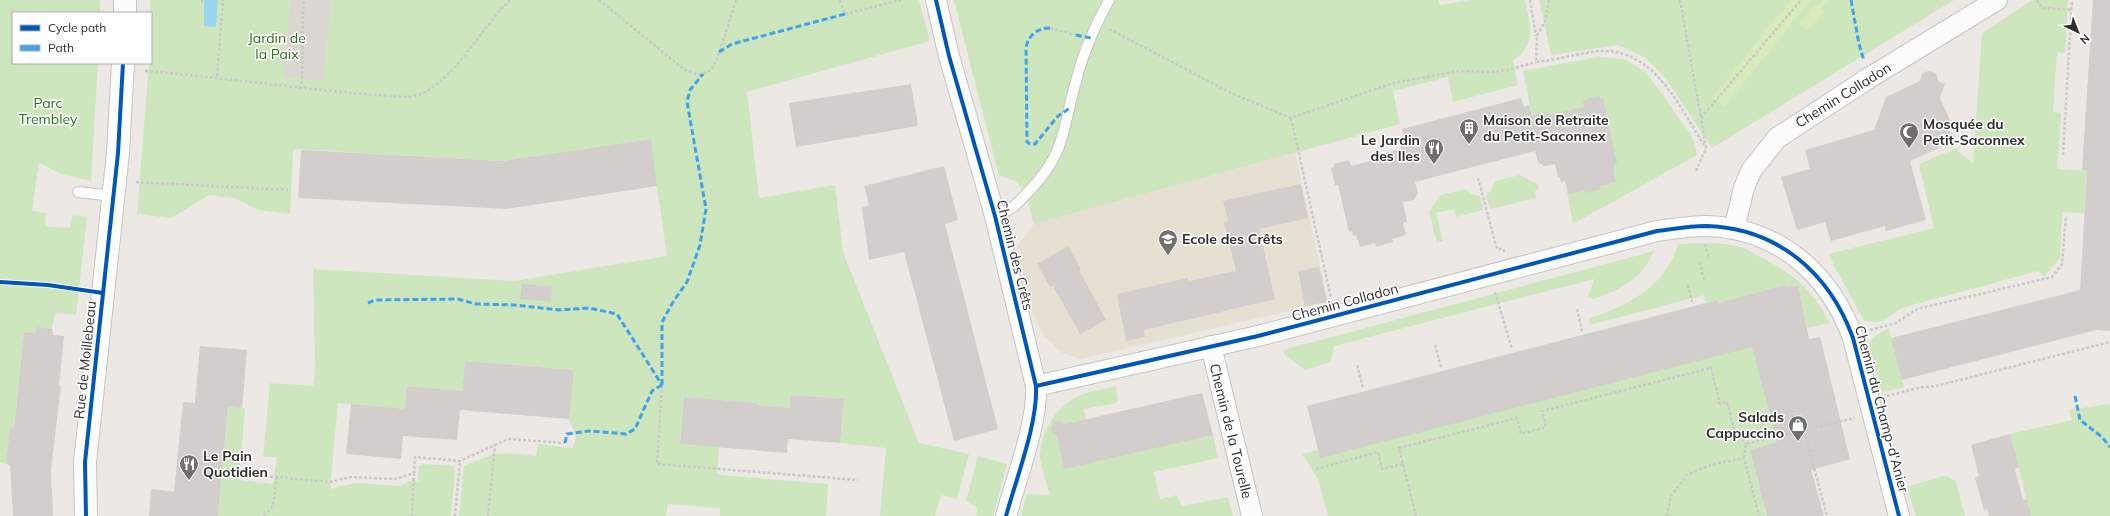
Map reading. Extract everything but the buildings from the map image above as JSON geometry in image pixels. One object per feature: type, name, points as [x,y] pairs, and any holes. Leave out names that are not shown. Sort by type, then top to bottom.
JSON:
[{"type":"street","points":[[125,0],[125,12]]},
{"type":"street","name":"Chemin des Crêts","points":[[936,0],[949,56],[995,216],[1036,386],[1036,398],[1032,423],[1006,516]]},
{"type":"street","name":"Chemin Colladon","points":[[1734,229],[1744,188],[1751,171],[1778,138],[1869,78],[1997,0]]},
{"type":"street","name":"Rue de Moillebeau","points":[[86,516],[85,462],[113,196],[123,64]]},
{"type":"street","name":"Chemin du Champ-d'Anier","points":[[1657,231],[1686,227],[1734,229],[1758,236],[1799,259],[1820,278],[1843,311],[1853,338],[1899,516]]},
{"type":"street","name":"Chemin Colladon","points":[[1036,386],[1299,326],[1657,231]]},
{"type":"street","name":"Chemin de la Tourelle","points":[[1211,346],[1252,516]]},
{"type":"lane","points":[[995,216],[1011,210],[1040,179],[1056,156],[1064,134],[1078,72],[1096,23],[1109,0]]},
{"type":"lane","points":[[78,192],[113,196]]},
{"type":"path","points":[[217,76],[223,0]]},
{"type":"path","points":[[301,89],[304,62],[301,27],[304,0]]},
{"type":"path","points":[[145,71],[217,76],[301,89],[405,98],[422,94],[452,68],[485,27],[510,0]]},
{"type":"path","points":[[599,0],[685,70],[699,74],[711,70],[718,57],[736,0]]},
{"type":"path","points":[[840,0],[845,14],[901,0]]},
{"type":"path","points":[[1530,0],[1537,36],[1536,62]]},
{"type":"path","points":[[1537,36],[1545,21],[1549,0]]},
{"type":"path","points":[[1680,0],[1701,118],[1704,145],[1706,148],[1696,171]]},
{"type":"path","points":[[1701,118],[1801,0]]},
{"type":"path","points":[[2037,0],[2042,8],[2072,10]]},
{"type":"path","points":[[2063,155],[2072,0]]},
{"type":"path","points":[[1096,23],[1233,94],[1291,118],[1401,81],[1459,71],[1492,72],[1508,70],[1536,62],[1558,60],[1600,51],[1627,54],[1647,66],[1662,81],[1704,145]]},
{"type":"path","points":[[1050,28],[1076,35]]},
{"type":"path","points":[[1291,118],[1332,302]]},
{"type":"path","points":[[1478,178],[1497,249],[1503,249],[1506,257]]},
{"type":"path","points":[[136,182],[288,190]]},
{"type":"path","points":[[1864,331],[1896,323],[1917,309],[2052,277],[2062,264],[2066,216]]},
{"type":"path","points":[[1705,244],[1709,259]]},
{"type":"path","points":[[1700,262],[1704,281]]},
{"type":"path","points":[[0,282],[21,282],[103,293]]},
{"type":"path","points":[[1688,285],[1692,302]]},
{"type":"path","points":[[1496,294],[1512,349]]},
{"type":"path","points":[[1577,309],[1582,330]]},
{"type":"path","points":[[1881,397],[1922,387],[1936,386],[2110,342]]},
{"type":"path","points":[[1435,345],[1441,367]]},
{"type":"path","points":[[1357,365],[1363,388]]},
{"type":"path","points":[[1416,516],[1398,448],[1517,418],[1521,434],[1546,427],[1542,411],[1711,368],[1720,404],[1727,402],[1734,429],[1746,444],[1744,458],[1759,516]]},
{"type":"path","points":[[662,386],[657,464],[858,480]]},
{"type":"path","points":[[1746,444],[1860,417]]},
{"type":"path","points":[[1804,430],[1827,516]]},
{"type":"path","points":[[412,516],[416,457],[460,461],[508,439],[565,443]]},
{"type":"path","points":[[488,516],[495,444]]},
{"type":"path","points":[[1316,469],[1378,452],[1382,469],[1403,464]]},
{"type":"path","points":[[1667,516],[1671,496],[1687,475],[1713,464],[1744,458]]},
{"type":"path","points":[[455,516],[460,461]]},
{"type":"path","points":[[255,475],[330,482],[350,477],[395,479],[414,473]]},
{"type":"path","points":[[264,516],[273,506],[276,477]]},
{"type":"shaded area","points":[[290,0],[331,0],[323,81],[283,77]]},
{"type":"shaded area","name":"Ecole des Crêts","points":[[1295,153],[1328,302],[1080,359],[1062,353],[1044,336],[1031,310],[1017,246],[1034,224]]},
{"type":"green space","name":"Parc Trembley","points":[[0,0],[100,0],[100,12],[12,12],[12,64],[98,64],[91,181],[60,174],[39,162],[32,211],[46,213],[45,226],[70,228],[73,215],[87,217],[76,315],[55,313],[52,329],[37,327],[35,333],[24,332],[14,429],[10,429],[6,464],[0,463]]},
{"type":"green space","name":"Jardin de la Paix","points":[[150,0],[919,0],[930,41],[747,92],[759,198],[835,185],[843,252],[919,443],[969,454],[957,499],[941,495],[935,516],[880,516],[886,448],[840,443],[844,399],[791,395],[790,408],[757,405],[757,403],[684,397],[680,444],[719,447],[717,473],[722,475],[828,484],[826,516],[720,516],[720,508],[668,504],[666,516],[459,516],[464,466],[491,455],[515,453],[536,456],[538,444],[573,448],[576,437],[569,419],[573,370],[465,361],[462,391],[407,386],[405,409],[338,403],[330,489],[356,483],[400,486],[409,481],[418,481],[419,466],[423,464],[454,466],[455,470],[451,516],[218,516],[228,406],[245,408],[239,480],[273,484],[277,457],[263,457],[270,383],[313,386],[315,367],[313,269],[515,281],[667,256],[650,139],[503,161],[293,149],[290,214],[258,210],[234,198],[209,195],[171,218],[137,214],[149,64],[152,64],[152,12],[150,12]]},
{"type":"green space","points":[[954,0],[1438,0],[1440,5],[1470,0],[1525,0],[1530,34],[1526,47],[1513,61],[1518,85],[1453,102],[1448,77],[1393,91],[1400,124],[1034,224],[1025,192],[1016,182],[1009,178],[999,176]]},
{"type":"green space","points":[[1539,0],[1954,0],[1712,148],[1665,77],[1644,57],[1618,45],[1551,55]]},
{"type":"green space","points":[[1791,0],[1811,0],[1724,107],[1712,97]]},
{"type":"green space","points":[[1823,0],[1829,0],[1821,9],[1824,11],[1808,31],[1799,24],[1815,4],[1818,6]]},
{"type":"green space","points":[[2033,0],[2068,0],[2065,53],[2057,52],[2053,112],[2061,113],[2057,169],[2087,171],[2084,213],[2062,212],[2060,258],[2044,277],[2038,271],[1902,308],[1880,322],[1864,321],[1828,254],[1934,228],[1919,164],[1957,148],[1961,154],[1973,163],[1982,33]]},
{"type":"green space","points":[[1598,57],[1624,59],[1646,72],[1692,136],[1697,155],[1573,224],[1565,181],[1561,182],[1560,178],[1558,178],[1545,116],[1549,115],[1548,112],[1532,115],[1523,71]]},
{"type":"green space","points":[[1520,175],[1538,185],[1539,189],[1535,191],[1536,198],[1490,209],[1486,194],[1490,192],[1495,181]]},
{"type":"green space","points":[[1466,189],[1470,194],[1480,196],[1483,210],[1456,217],[1454,209],[1436,213],[1443,241],[1437,243],[1429,212],[1440,195]]},
{"type":"green space","points":[[1678,244],[1727,244],[1748,250],[1785,271],[1802,285],[1816,301],[1830,323],[1807,328],[1798,285],[1785,287],[1784,285],[1730,300],[1741,344],[1753,341],[1778,442],[1750,450],[1767,516],[1328,516],[1318,479],[1302,454],[1508,402],[1727,339],[1718,300],[1706,303],[1704,295],[1590,325],[1589,318],[1624,305],[1654,283],[1670,264]]},
{"type":"green space","points":[[1654,251],[1644,269],[1630,282],[1613,292],[1594,299],[1588,297],[1594,279],[1334,346],[1331,362],[1305,370],[1285,355],[1283,350]]},
{"type":"green space","points":[[1889,328],[1904,387],[1882,392],[1869,344],[1875,336]]},
{"type":"green space","points":[[1116,386],[1118,399],[1116,403],[1084,409],[1086,419],[1065,424],[1060,421],[1054,422],[1051,427],[1052,433],[1057,436],[1064,468],[1213,435],[1218,458],[1154,472],[1160,499],[1177,495],[1182,506],[1228,497],[1233,516],[1021,516],[1027,494],[1050,495],[1042,468],[1040,453],[1045,434],[1054,417],[1074,398],[1083,394]]},
{"type":"green space","points":[[2110,404],[2110,516],[2031,516],[2010,434],[2072,420],[2069,410]]},
{"type":"green space","points":[[978,456],[1007,464],[993,516],[976,516],[978,508],[966,501]]},
{"type":"green space","points":[[1946,475],[1956,482],[1965,516],[1916,516],[1907,487]]},
{"type":"water","points":[[204,0],[218,0],[216,27],[204,26]]},
{"type":"marked path","points":[[1851,0],[1859,44],[1864,61]]},
{"type":"marked path","points":[[719,52],[732,44],[845,14]]},
{"type":"marked path","points":[[1050,28],[1041,29],[1034,33],[1029,39],[1026,47],[1027,142],[1030,144],[1035,144],[1058,116],[1070,108]]},
{"type":"marked path","points":[[1076,35],[1091,38]]},
{"type":"marked path","points":[[662,385],[662,322],[673,302],[687,282],[700,245],[706,209],[687,102],[690,90],[703,74]]},
{"type":"marked path","points":[[368,303],[375,300],[458,299],[476,304],[515,305],[559,310],[589,308],[617,314],[662,385]]},
{"type":"marked path","points":[[565,443],[567,434],[589,431],[626,434],[635,429],[652,391],[662,385]]},
{"type":"marked path","points":[[2075,396],[2080,420],[2102,437],[2110,447]]},
{"type":"cycle path","points":[[936,0],[949,56],[995,216],[1036,386],[1034,417],[1026,451],[1006,516]]},
{"type":"cycle path","points":[[86,516],[85,462],[118,153],[123,64]]},
{"type":"cycle path","points":[[1036,386],[1258,336],[1657,231],[1700,226],[1732,229],[1756,235],[1777,245],[1797,258],[1815,274],[1830,293],[1843,314],[1853,338],[1899,516]]},
{"type":"cycle path","points":[[0,282],[48,285],[103,293]]},
{"type":"place","name":"Maison de Retraite du Petit-Saconnex","points":[[1469,145]]},
{"type":"place","name":"Mosquée du Petit-Saconnex","points":[[1909,149]]},
{"type":"place","name":"Le Jardin des Iles","points":[[1434,165]]},
{"type":"place","name":"Ecole des Crêts","points":[[1168,256]]},
{"type":"place","name":"Salads Cappuccino","points":[[1798,442]]},
{"type":"place","name":"Le Pain Quotidien","points":[[189,481]]}]
